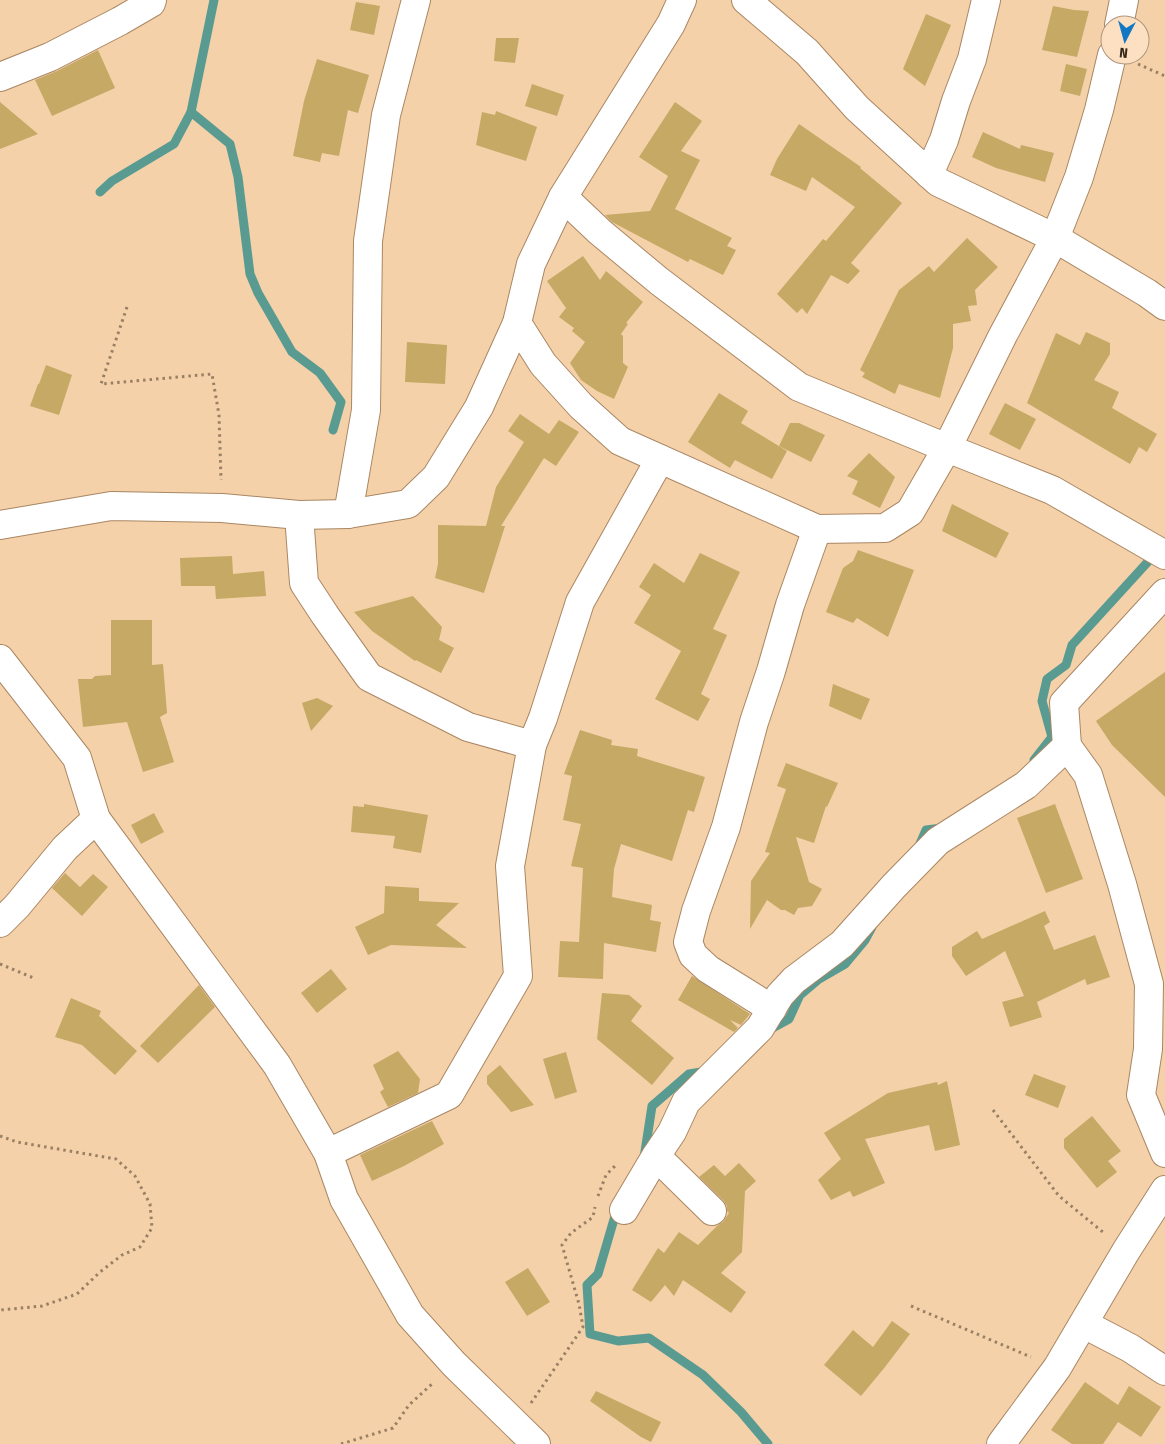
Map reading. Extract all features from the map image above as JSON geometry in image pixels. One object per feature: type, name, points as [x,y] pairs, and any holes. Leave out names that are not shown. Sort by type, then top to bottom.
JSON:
[{"type":"street","points":[[0,77],[50,56],[120,21],[151,3],[152,0]]},
{"type":"street","points":[[348,514],[366,410],[368,242],[386,115],[416,0]]},
{"type":"street","points":[[2,527],[111,506],[222,508],[300,515],[348,514],[408,504],[436,477],[479,407],[517,322],[531,264],[563,197],[671,24],[682,0]]},
{"type":"street","points":[[746,0],[806,52],[857,108],[938,182],[1055,238],[1148,293],[1165,306]]},
{"type":"street","points":[[930,174],[972,59],[986,0]]},
{"type":"street","points":[[1121,15],[1124,0]]},
{"type":"street","points":[[517,322],[543,364],[581,406],[620,441],[817,529],[885,528],[910,512],[947,448],[1003,335],[1055,238],[1079,177],[1099,110],[1110,65]]},
{"type":"street","points":[[563,197],[600,232],[659,281],[800,387],[1052,490],[1165,555]]},
{"type":"street","points":[[328,1153],[449,1095],[518,976],[510,866],[532,745],[543,718],[580,602],[660,459]]},
{"type":"street","points":[[300,515],[304,583],[369,677],[468,727],[532,745]]},
{"type":"street","points":[[772,1009],[708,969],[693,955],[688,942],[696,911],[726,827],[754,722],[790,605],[817,529]]},
{"type":"street","points":[[1160,606],[1064,703],[1066,746],[1088,776],[1122,884],[1149,984],[1148,1050],[1141,1095],[1165,1153]]},
{"type":"street","points":[[0,659],[77,758],[96,819],[277,1065],[328,1153],[344,1199],[410,1315],[454,1364],[536,1444]]},
{"type":"street","points":[[624,1210],[672,1132],[686,1102],[760,1028],[780,995],[794,980],[842,944],[894,886],[938,841],[1026,785],[1066,746]]},
{"type":"street","points":[[0,922],[17,906],[65,848],[96,819]]},
{"type":"street","points":[[656,1156],[712,1211]]},
{"type":"street","points":[[1001,1444],[1057,1368],[1126,1251],[1165,1190]]},
{"type":"street","points":[[1084,1324],[1130,1348],[1165,1371]]},
{"type":"path","points":[[127,306],[101,384],[212,374],[219,415],[222,508]]},
{"type":"path","points":[[0,964],[36,978]]},
{"type":"path","points":[[993,1110],[1059,1196],[1126,1251]]},
{"type":"path","points":[[0,1136],[17,1142],[116,1159],[135,1176],[150,1204],[152,1228],[140,1247],[122,1255],[100,1272],[77,1294],[42,1306],[0,1310]]},
{"type":"path","points":[[514,1421],[529,1406],[582,1327],[579,1304],[562,1245],[571,1232],[593,1217],[598,1195],[606,1175],[620,1161]]},
{"type":"path","points":[[911,1306],[1057,1368]]},
{"type":"path","points":[[341,1444],[393,1428],[409,1405],[454,1364]]},
{"type":"building","points":[[356,2],[380,6],[374,35],[350,30]]},
{"type":"building","points":[[1053,6],[1089,11],[1077,57],[1042,50]]},
{"type":"building","points":[[926,14],[951,25],[925,86],[903,69]]},
{"type":"building","points":[[496,38],[519,38],[515,63],[494,61]]},
{"type":"building","points":[[98,50],[115,88],[52,116],[35,80]]},
{"type":"building","points":[[317,59],[369,75],[358,113],[348,110],[339,156],[322,153],[320,162],[293,156],[304,101]]},
{"type":"building","points":[[1066,64],[1087,69],[1080,96],[1060,91]]},
{"type":"building","points":[[532,84],[564,95],[557,116],[525,106]]},
{"type":"building","points":[[0,102],[38,134],[0,149]]},
{"type":"building","points":[[675,102],[702,121],[681,151],[700,160],[675,209],[732,238],[727,246],[736,250],[723,275],[690,259],[688,262],[612,222],[605,215],[650,211],[668,176],[639,157]]},
{"type":"building","points":[[496,111],[537,127],[526,161],[476,145],[482,112],[495,115]]},
{"type":"building","points":[[799,124],[861,167],[902,203],[851,263],[860,271],[848,284],[831,275],[807,314],[802,308],[797,313],[777,294],[823,239],[826,241],[855,207],[812,177],[806,191],[770,175],[777,159]]},
{"type":"building","points":[[983,132],[1020,149],[1021,145],[1054,153],[1045,182],[996,168],[972,157]]},
{"type":"building","points":[[967,238],[998,267],[975,290],[977,305],[968,306],[971,321],[953,324],[953,348],[940,398],[899,384],[895,394],[862,377],[865,373],[860,370],[899,290],[929,266],[934,272]]},
{"type":"building","points":[[583,256],[600,280],[606,271],[643,302],[626,323],[628,324],[621,334],[623,336],[623,363],[628,367],[614,399],[597,391],[581,380],[570,363],[585,342],[572,331],[574,328],[559,317],[566,308],[547,281]]},
{"type":"building","points":[[1086,332],[1110,343],[1110,354],[1094,380],[1119,392],[1112,408],[1157,434],[1147,452],[1139,447],[1130,464],[1027,403],[1056,333],[1080,345]]},
{"type":"building","points":[[407,342],[447,345],[445,384],[405,382]]},
{"type":"building","points":[[46,365],[72,375],[59,415],[30,406]]},
{"type":"building","points":[[719,393],[748,411],[741,423],[787,451],[772,479],[735,460],[730,468],[688,442]]},
{"type":"building","points":[[1005,403],[1036,419],[1020,450],[989,434]]},
{"type":"building","points":[[520,414],[549,434],[559,420],[579,432],[556,466],[544,458],[501,526],[505,526],[484,593],[435,578],[438,564],[438,525],[486,526],[496,487],[524,442],[508,431]]},
{"type":"building","points":[[790,423],[799,423],[825,435],[811,462],[779,446]]},
{"type":"building","points":[[869,453],[895,477],[880,508],[852,494],[858,481],[847,476]]},
{"type":"building","points":[[952,504],[1009,533],[996,558],[942,531]]},
{"type":"building","points":[[858,550],[914,570],[888,637],[857,618],[853,623],[826,612],[843,568],[853,561]]},
{"type":"building","points":[[700,553],[740,572],[713,629],[727,635],[701,694],[710,699],[698,721],[655,699],[681,651],[634,623],[651,595],[639,587],[654,563],[684,583]]},
{"type":"building","points":[[232,556],[233,574],[264,571],[266,596],[216,599],[215,586],[181,586],[180,558]]},
{"type":"building","points":[[413,596],[442,627],[439,640],[454,648],[441,673],[415,661],[372,631],[354,612]]},
{"type":"building","points":[[111,620],[152,620],[152,665],[163,664],[167,713],[160,717],[174,762],[143,772],[127,722],[83,727],[78,679],[92,679],[95,676],[111,675]]},
{"type":"building","points":[[1165,672],[1165,797],[1112,745],[1096,721]]},
{"type":"building","points":[[833,684],[870,699],[861,720],[829,706]]},
{"type":"building","points":[[317,698],[333,706],[311,731],[302,703]]},
{"type":"building","points":[[580,730],[612,740],[611,745],[638,749],[637,756],[705,777],[694,812],[688,810],[672,861],[621,844],[614,869],[612,897],[652,905],[650,920],[661,922],[656,952],[604,943],[603,979],[558,977],[560,941],[579,942],[583,868],[571,866],[581,824],[563,820],[572,776],[564,774]]},
{"type":"building","points":[[786,763],[838,783],[826,806],[814,843],[796,837],[809,882],[822,889],[812,906],[798,908],[794,915],[781,910],[767,900],[750,929],[751,881],[770,853],[765,852],[786,789],[777,786]]},
{"type":"building","points":[[364,804],[428,815],[421,853],[393,848],[395,836],[351,832],[353,806],[364,807]]},
{"type":"building","points":[[1055,804],[1083,879],[1046,893],[1017,818]]},
{"type":"building","points":[[154,813],[164,832],[141,844],[131,825]]},
{"type":"building","points":[[65,873],[80,887],[93,874],[108,887],[82,916],[52,888]]},
{"type":"building","points":[[385,886],[419,888],[419,901],[459,903],[436,925],[467,948],[391,945],[368,955],[355,927],[384,913]]},
{"type":"building","points":[[1045,911],[1050,922],[1044,926],[1054,950],[1095,935],[1110,977],[1087,985],[1085,979],[1037,1002],[1042,1017],[1010,1027],[1002,1002],[1024,996],[1005,951],[966,976],[952,956],[952,947],[977,931],[982,939]]},
{"type":"building","points":[[331,969],[347,989],[317,1013],[301,993]]},
{"type":"building","points":[[692,976],[750,1014],[741,1025],[730,1020],[738,1028],[734,1032],[678,1000]]},
{"type":"building","points":[[199,985],[215,1007],[158,1063],[140,1046]]},
{"type":"building","points":[[602,993],[629,995],[642,1006],[631,1021],[674,1058],[652,1085],[597,1039]]},
{"type":"building","points":[[71,998],[101,1011],[99,1016],[137,1051],[115,1075],[82,1045],[55,1037]]},
{"type":"building","points":[[398,1051],[420,1079],[418,1093],[388,1107],[380,1092],[384,1089],[373,1065]]},
{"type":"building","points":[[566,1052],[577,1092],[555,1099],[543,1059]]},
{"type":"building","points":[[500,1065],[534,1105],[511,1112],[487,1084],[487,1076]]},
{"type":"building","points":[[1034,1074],[1066,1086],[1058,1108],[1025,1095]]},
{"type":"building","points":[[947,1081],[960,1145],[935,1151],[929,1125],[865,1139],[885,1183],[853,1197],[850,1191],[831,1200],[818,1180],[841,1159],[824,1133],[888,1093],[937,1082],[938,1085]]},
{"type":"building","points":[[1092,1116],[1121,1151],[1108,1161],[1117,1172],[1097,1188],[1064,1148],[1064,1139]]},
{"type":"building","points":[[432,1121],[444,1144],[372,1181],[360,1155]]},
{"type":"building","points":[[739,1163],[756,1181],[745,1191],[742,1252],[721,1273],[746,1292],[731,1313],[683,1280],[674,1296],[665,1285],[651,1302],[632,1290],[658,1248],[664,1253],[679,1232],[698,1245],[723,1222],[729,1213],[727,1206],[699,1177],[714,1165],[725,1176]]},
{"type":"building","points":[[528,1268],[550,1302],[527,1316],[505,1282]]},
{"type":"building","points":[[892,1321],[910,1334],[861,1396],[824,1365],[853,1330],[873,1347]]},
{"type":"building","points":[[1085,1382],[1118,1405],[1129,1386],[1161,1407],[1141,1437],[1118,1422],[1103,1444],[1072,1444],[1051,1430]]},
{"type":"building","points":[[596,1391],[661,1422],[651,1442],[590,1401]]},
{"type":"waterway","points":[[100,192],[112,181],[174,144],[191,112],[214,0]]},
{"type":"waterway","points":[[191,112],[230,144],[238,177],[250,274],[258,293],[292,352],[320,373],[341,402],[333,430]]},
{"type":"waterway","points":[[1034,760],[1052,737],[1042,701],[1047,679],[1066,665],[1072,645],[1155,554]]},
{"type":"waterway","points":[[919,846],[926,830],[942,828]]},
{"type":"waterway","points":[[767,1031],[789,1019],[800,995],[819,979],[845,964],[865,940],[872,927]]},
{"type":"waterway","points":[[644,1158],[652,1106],[689,1074],[706,1069]]},
{"type":"waterway","points":[[617,1209],[598,1274],[587,1285],[590,1334],[618,1341],[649,1338],[703,1375],[741,1412],[768,1444]]}]
